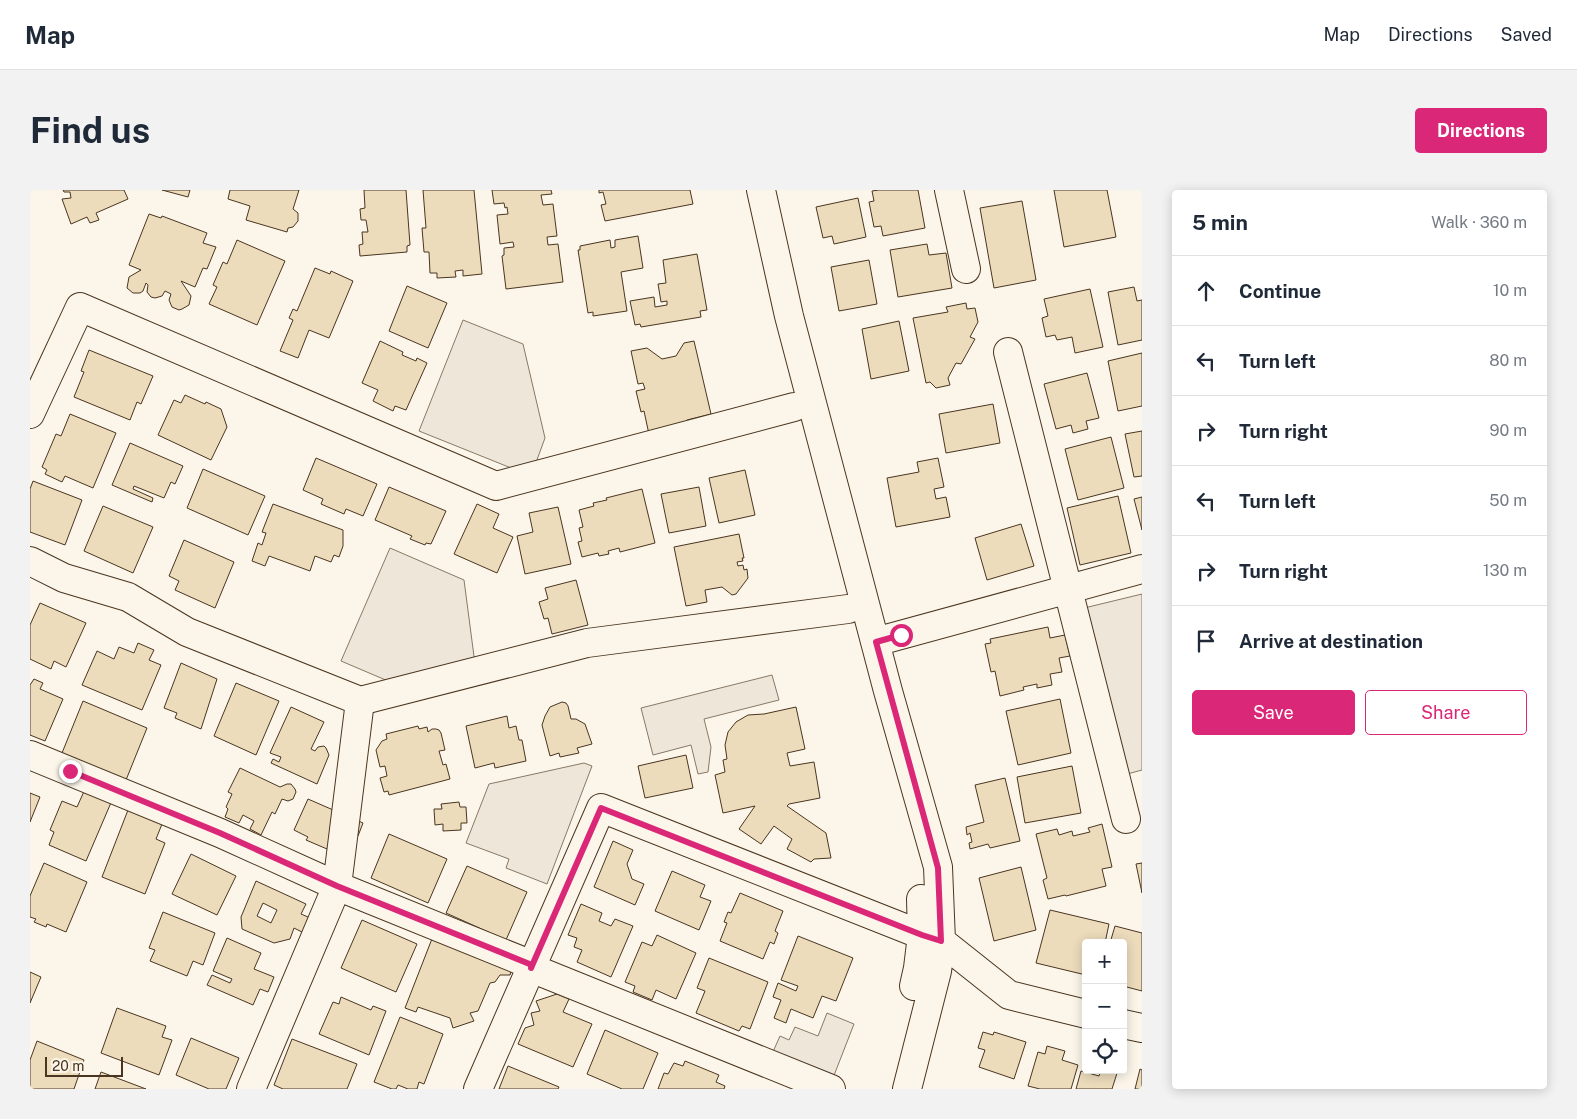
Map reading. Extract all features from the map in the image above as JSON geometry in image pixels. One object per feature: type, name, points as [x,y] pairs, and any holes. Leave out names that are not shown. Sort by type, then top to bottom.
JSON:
[{"type":"street","points":[[742,190],[771,320],[919,870],[932,938],[935,980],[908,1089]]},
{"type":"street","points":[[761,190],[789,316],[938,868],[932,938],[918,968],[888,1089]]},
{"type":"street","points":[[949,190],[966,269]]},
{"type":"street","points":[[30,414],[80,307],[496,486],[794,407]]},
{"type":"street","points":[[1008,352],[1126,819]]},
{"type":"street","points":[[30,561],[64,578],[128,597],[187,632],[360,701],[587,643],[848,609]]},
{"type":"street","points":[[876,642],[1142,569]]},
{"type":"street","points":[[251,1089],[337,886],[360,701]]},
{"type":"street","points":[[30,755],[212,829],[337,886],[532,965],[531,968],[831,1089]]},
{"type":"street","points":[[478,1089],[601,808],[932,938],[1009,995],[1082,1013]]},
{"type":"street","points":[[1127,1025],[1142,1028]]},
{"type":"shaded area","points":[[463,320],[523,344],[545,438],[531,476],[419,431]]},
{"type":"shaded area","points":[[390,548],[464,580],[475,664],[388,681],[341,661]]},
{"type":"shaded area","points":[[1142,594],[1142,770],[1116,777],[1076,610]]},
{"type":"shaded area","points":[[772,675],[779,700],[704,719],[711,747],[708,772],[698,774],[691,745],[653,755],[641,708]]},
{"type":"shaded area","points":[[584,763],[592,766],[547,884],[506,868],[509,859],[466,843],[489,784]]},
{"type":"shaded area","points":[[827,1013],[854,1024],[833,1078],[772,1054],[780,1036],[789,1040],[795,1027],[818,1036]]},
{"type":"building","points":[[63,190],[124,190],[128,199],[96,213],[99,220],[90,223],[87,217],[71,224],[62,199],[71,198],[70,192],[64,192]]},
{"type":"building","points":[[162,190],[190,190],[188,197]]},
{"type":"building","points":[[230,190],[299,190],[293,209],[298,213],[298,221],[293,227],[288,228],[287,232],[246,220],[250,206],[228,199]]},
{"type":"building","points":[[364,190],[406,190],[410,245],[407,246],[407,252],[360,256],[359,245],[363,244],[362,232],[368,232],[366,220],[361,220],[360,209],[365,208]]},
{"type":"building","points":[[423,190],[474,190],[482,274],[463,276],[463,270],[455,271],[456,277],[437,278],[437,273],[430,273],[429,252],[424,252],[422,228],[426,228]]},
{"type":"building","points":[[492,190],[551,190],[552,194],[541,195],[543,205],[553,204],[557,236],[547,237],[548,245],[558,244],[563,282],[506,289],[502,256],[504,255],[504,248],[514,247],[513,242],[500,244],[497,215],[508,214],[507,207],[505,208],[504,203],[494,204]]},
{"type":"building","points":[[599,190],[690,190],[693,204],[605,221],[601,205],[606,204],[603,192],[599,193]]},
{"type":"building","points":[[918,190],[925,228],[883,236],[881,226],[874,227],[869,202],[874,201],[872,191]]},
{"type":"building","points":[[1054,190],[1107,190],[1116,237],[1064,247]]},
{"type":"building","points":[[858,198],[866,237],[834,244],[832,236],[823,238],[816,207]]},
{"type":"building","points":[[1022,201],[1036,280],[994,288],[980,208]]},
{"type":"building","points":[[149,214],[161,218],[162,216],[207,233],[203,243],[216,247],[207,269],[203,268],[195,287],[181,281],[191,296],[189,305],[179,310],[172,307],[169,300],[171,294],[165,291],[162,296],[155,298],[151,297],[147,292],[148,285],[146,283],[143,291],[140,293],[133,293],[127,288],[129,277],[141,270],[129,265]]},
{"type":"building","points":[[638,236],[643,268],[621,272],[627,311],[593,316],[593,312],[588,313],[578,250],[580,250],[580,246],[610,240],[611,248],[615,247],[615,240]]},
{"type":"building","points":[[237,240],[285,261],[257,325],[209,304],[217,287],[213,285],[223,262],[227,264]]},
{"type":"building","points":[[927,244],[929,255],[946,253],[952,288],[898,297],[890,250]]},
{"type":"building","points":[[697,254],[707,310],[700,311],[701,317],[641,327],[640,324],[635,325],[630,301],[654,297],[655,307],[667,305],[667,301],[661,302],[658,284],[666,283],[663,260]]},
{"type":"building","points":[[869,260],[877,304],[839,311],[831,267]]},
{"type":"building","points":[[315,268],[330,274],[331,271],[353,281],[329,338],[309,330],[298,358],[280,351],[293,320],[289,318],[293,309],[297,311]]},
{"type":"building","points":[[407,286],[447,303],[428,348],[389,331]]},
{"type":"building","points":[[1134,287],[1137,301],[1142,300],[1142,340],[1118,345],[1108,292]]},
{"type":"building","points":[[1090,289],[1103,347],[1075,353],[1072,337],[1057,340],[1055,335],[1046,337],[1042,318],[1048,316],[1044,299]]},
{"type":"building","points":[[966,303],[967,309],[975,308],[978,322],[970,337],[975,339],[961,364],[956,363],[948,378],[950,385],[936,388],[930,382],[926,383],[913,318],[948,312],[946,307]]},
{"type":"building","points":[[899,321],[909,371],[871,379],[862,329]]},
{"type":"building","points":[[380,341],[403,352],[402,355],[416,361],[417,358],[427,363],[406,410],[395,406],[393,411],[373,401],[378,390],[362,383]]},
{"type":"building","points":[[694,341],[711,414],[687,420],[689,430],[650,439],[644,411],[641,412],[636,391],[645,389],[643,383],[638,384],[631,351],[647,348],[662,359],[676,356],[684,343]]},
{"type":"building","points":[[89,350],[153,376],[141,404],[137,402],[130,420],[74,397],[84,372],[81,371]]},
{"type":"building","points":[[1142,353],[1142,406],[1118,411],[1108,361]]},
{"type":"building","points":[[1087,373],[1099,418],[1086,421],[1088,429],[1073,433],[1071,425],[1056,429],[1044,384]]},
{"type":"building","points":[[185,395],[221,409],[227,427],[211,460],[158,435],[174,400],[181,403]]},
{"type":"building","points":[[993,404],[1000,443],[946,453],[939,414]]},
{"type":"building","points":[[70,414],[116,433],[93,488],[65,476],[62,482],[45,474],[47,470],[42,467],[56,434],[61,436]]},
{"type":"building","points":[[1142,431],[1142,476],[1134,477],[1125,434]]},
{"type":"building","points":[[1111,437],[1124,488],[1078,500],[1065,449]]},
{"type":"building","points":[[130,443],[183,466],[175,484],[171,482],[164,498],[134,486],[133,489],[153,498],[152,502],[112,485]]},
{"type":"building","points":[[316,458],[377,484],[363,516],[346,509],[344,514],[321,504],[323,499],[303,490]]},
{"type":"building","points":[[938,458],[944,487],[934,489],[936,499],[946,497],[950,517],[896,527],[887,478],[919,472],[917,462]]},
{"type":"building","points":[[203,469],[265,496],[248,535],[187,508]]},
{"type":"building","points":[[745,470],[755,515],[719,523],[709,478]]},
{"type":"building","points":[[33,481],[82,500],[65,545],[30,532],[30,489]]},
{"type":"building","points":[[389,487],[446,511],[431,544],[426,543],[425,545],[410,539],[412,536],[375,520]]},
{"type":"building","points":[[699,487],[706,526],[669,533],[661,494]]},
{"type":"building","points":[[642,489],[655,543],[620,552],[619,548],[608,551],[609,554],[599,556],[598,553],[582,557],[578,542],[582,541],[579,528],[583,527],[579,510],[594,506],[593,503],[607,500],[606,498]]},
{"type":"building","points":[[1118,496],[1131,553],[1080,565],[1067,508]]},
{"type":"building","points":[[1142,497],[1142,530],[1134,499]]},
{"type":"building","points":[[273,504],[343,530],[343,546],[339,557],[334,555],[331,562],[315,556],[310,571],[269,556],[265,566],[252,561],[258,543],[262,545],[266,533],[262,532]]},
{"type":"building","points":[[477,504],[499,514],[493,528],[513,537],[497,573],[454,554]]},
{"type":"building","points":[[103,506],[153,527],[133,573],[84,551]]},
{"type":"building","points":[[558,507],[571,564],[525,574],[517,536],[533,532],[529,513]]},
{"type":"building","points":[[1021,524],[1034,566],[987,580],[975,538]]},
{"type":"building","points":[[739,534],[744,558],[742,558],[743,561],[737,562],[738,566],[743,565],[744,570],[747,569],[748,578],[736,594],[732,595],[722,587],[705,590],[707,602],[686,606],[674,547]]},
{"type":"building","points":[[184,540],[234,562],[215,608],[175,590],[179,581],[169,576]]},
{"type":"building","points":[[576,580],[588,625],[552,634],[548,618],[544,619],[539,602],[548,599],[545,588]]},
{"type":"building","points":[[40,603],[86,623],[66,667],[54,661],[51,669],[30,659],[30,625]]},
{"type":"building","points":[[1048,627],[1050,638],[1065,635],[1070,656],[1059,658],[1062,672],[1050,674],[1052,685],[1037,688],[1037,684],[1023,687],[1024,690],[1000,696],[995,671],[991,672],[985,644],[991,643],[990,639]]},
{"type":"building","points":[[138,643],[154,650],[149,660],[161,665],[142,710],[82,685],[97,651],[114,659],[119,647],[134,653]]},
{"type":"building","points":[[181,663],[217,679],[201,729],[175,718],[177,713],[164,708]]},
{"type":"building","points":[[34,679],[43,683],[40,689],[63,699],[45,741],[30,735],[30,685]]},
{"type":"building","points":[[236,683],[279,701],[256,755],[214,736]]},
{"type":"building","points":[[1060,699],[1071,753],[1018,765],[1006,711]]},
{"type":"building","points":[[83,701],[147,728],[126,780],[62,753]]},
{"type":"building","points":[[562,702],[568,706],[571,719],[576,719],[585,724],[592,744],[577,748],[579,753],[560,757],[559,753],[550,756],[542,725],[550,707]]},
{"type":"building","points":[[291,707],[324,722],[311,749],[315,751],[318,747],[324,746],[329,755],[317,784],[271,763],[273,759],[279,762],[281,757],[270,753]]},
{"type":"building","points":[[796,707],[805,749],[787,753],[790,766],[814,762],[820,798],[787,806],[826,833],[831,858],[814,859],[811,862],[787,849],[792,839],[774,826],[761,844],[739,829],[755,806],[723,813],[715,775],[725,772],[723,760],[727,759],[725,745],[728,732],[736,722],[748,715],[764,714]]},
{"type":"building","points":[[507,716],[509,728],[516,726],[519,740],[522,740],[526,761],[495,768],[494,763],[475,768],[466,726]]},
{"type":"building","points":[[418,726],[419,729],[427,727],[428,732],[436,729],[441,733],[445,750],[439,751],[443,765],[446,764],[450,779],[389,795],[388,791],[384,792],[380,778],[387,776],[385,766],[380,767],[376,750],[382,741],[387,739],[386,734]]},
{"type":"building","points":[[686,755],[693,788],[645,798],[638,766]]},
{"type":"building","points":[[1072,766],[1081,813],[1025,823],[1017,777]]},
{"type":"building","points":[[240,768],[280,787],[291,784],[296,792],[293,799],[288,801],[282,799],[275,814],[272,812],[261,835],[250,829],[254,821],[243,815],[239,823],[225,817],[228,809],[226,807],[232,794],[228,792]]},
{"type":"building","points":[[1005,778],[1020,841],[990,848],[988,844],[970,849],[969,843],[972,842],[970,833],[967,835],[966,827],[984,822],[975,785]]},
{"type":"building","points":[[86,787],[113,798],[86,861],[49,845],[54,832],[50,830],[62,801],[77,807]]},
{"type":"building","points":[[30,793],[40,797],[30,822]]},
{"type":"building","points":[[308,799],[363,823],[358,836],[352,834],[329,845],[327,849],[306,840],[308,837],[294,830]]},
{"type":"building","points":[[459,802],[460,807],[466,807],[467,823],[461,823],[461,830],[443,831],[443,824],[435,825],[434,809],[442,809],[441,804]]},
{"type":"building","points":[[128,810],[162,824],[156,839],[165,843],[145,894],[102,877]]},
{"type":"building","points":[[1102,824],[1112,867],[1102,869],[1106,886],[1048,899],[1043,880],[1047,878],[1036,834],[1057,829],[1059,835],[1072,831],[1073,836],[1090,832],[1088,828]]},
{"type":"building","points":[[389,834],[447,859],[428,903],[371,878]]},
{"type":"building","points":[[613,841],[633,850],[627,864],[632,879],[644,884],[635,905],[594,887]]},
{"type":"building","points":[[191,854],[236,876],[217,915],[172,894]]},
{"type":"building","points":[[44,863],[87,882],[66,932],[47,924],[46,927],[34,922],[36,919],[30,917],[30,896]]},
{"type":"building","points":[[1142,863],[1142,893],[1136,864]]},
{"type":"building","points":[[467,866],[527,892],[506,940],[446,913]]},
{"type":"building","points":[[1021,867],[1036,930],[994,941],[979,878]]},
{"type":"building","points":[[672,871],[705,885],[700,897],[711,901],[699,930],[655,911]]},
{"type":"building","points":[[256,881],[306,904],[301,914],[315,920],[308,935],[294,928],[290,939],[274,943],[242,929],[241,917]],"holes":[[[263,903],[277,910],[271,923],[257,916]]]},
{"type":"building","points":[[740,893],[783,911],[775,931],[778,933],[774,944],[770,942],[763,959],[720,941],[727,923],[724,922],[728,912],[731,913]]},
{"type":"building","points":[[581,904],[602,913],[599,921],[611,926],[615,919],[633,926],[611,977],[577,962],[582,950],[574,947],[577,938],[568,935]]},
{"type":"building","points":[[1050,910],[1109,924],[1106,939],[1082,939],[1082,974],[1036,963]]},
{"type":"building","points":[[163,912],[215,933],[203,965],[193,961],[187,976],[150,961],[155,950],[149,948]]},
{"type":"building","points":[[362,920],[417,944],[396,992],[341,968]]},
{"type":"building","points":[[1115,926],[1142,933],[1142,991],[1127,987],[1127,939],[1111,939]]},
{"type":"building","points":[[435,931],[514,962],[510,975],[500,975],[495,982],[490,983],[478,1011],[470,1013],[474,1021],[453,1028],[450,1018],[418,1007],[416,1012],[405,1008]]},
{"type":"building","points":[[657,935],[696,953],[676,999],[656,990],[652,1000],[633,992],[635,986],[625,982],[642,942],[652,946]]},
{"type":"building","points":[[798,936],[853,958],[836,1001],[822,996],[813,1018],[791,1009],[786,1023],[774,1018],[781,1000],[773,997],[778,983],[796,991],[798,986],[781,980]]},
{"type":"building","points":[[227,938],[261,953],[254,969],[274,977],[268,992],[260,989],[253,1005],[207,985],[212,975],[230,983],[232,979],[213,971]]},
{"type":"building","points":[[709,958],[768,982],[750,1029],[742,1026],[739,1031],[696,1013],[705,991],[697,988]]},
{"type":"building","points":[[30,972],[41,977],[30,1003]]},
{"type":"building","points":[[557,994],[569,999],[563,1012],[592,1024],[573,1067],[518,1044],[525,1028],[534,1025],[531,1013],[540,1011],[536,1001]]},
{"type":"building","points":[[341,997],[371,1010],[373,1006],[386,1011],[369,1055],[319,1034],[333,1002],[339,1004]]},
{"type":"building","points":[[117,1008],[166,1026],[162,1037],[172,1040],[159,1075],[101,1053]]},
{"type":"building","points":[[400,1017],[443,1034],[424,1084],[419,1082],[417,1089],[408,1089],[398,1085],[396,1089],[392,1089],[374,1082]]},
{"type":"building","points":[[605,1030],[658,1053],[643,1089],[622,1089],[587,1074]]},
{"type":"building","points":[[983,1032],[993,1035],[994,1032],[1026,1042],[1014,1079],[979,1067],[985,1050],[978,1048]]},
{"type":"building","points":[[191,1038],[239,1058],[226,1089],[209,1089],[176,1075]]},
{"type":"building","points":[[292,1039],[357,1064],[347,1089],[283,1089],[274,1085]]},
{"type":"building","points":[[37,1041],[84,1060],[74,1089],[30,1089],[30,1060]]},
{"type":"building","points":[[1047,1046],[1065,1051],[1062,1060],[1078,1065],[1071,1089],[1040,1089],[1028,1086],[1038,1052],[1045,1054]]},
{"type":"building","points":[[685,1061],[719,1075],[716,1082],[725,1086],[724,1089],[658,1089],[664,1073],[668,1074],[674,1063],[683,1066]]},
{"type":"building","points":[[508,1066],[559,1087],[558,1089],[499,1089]]},
{"type":"building","points":[[1140,1069],[1142,1070],[1142,1089],[1135,1089]]},
{"type":"building","points":[[1081,1071],[1082,1074],[1099,1076],[1100,1074],[1117,1074],[1112,1089],[1076,1089]]},
{"type":"building","points":[[101,1072],[146,1089],[95,1089]]},
{"type":"route","points":[[70,771],[220,833],[337,886],[532,965],[531,968],[601,808],[941,941],[938,868],[876,642],[901,635]]}]
